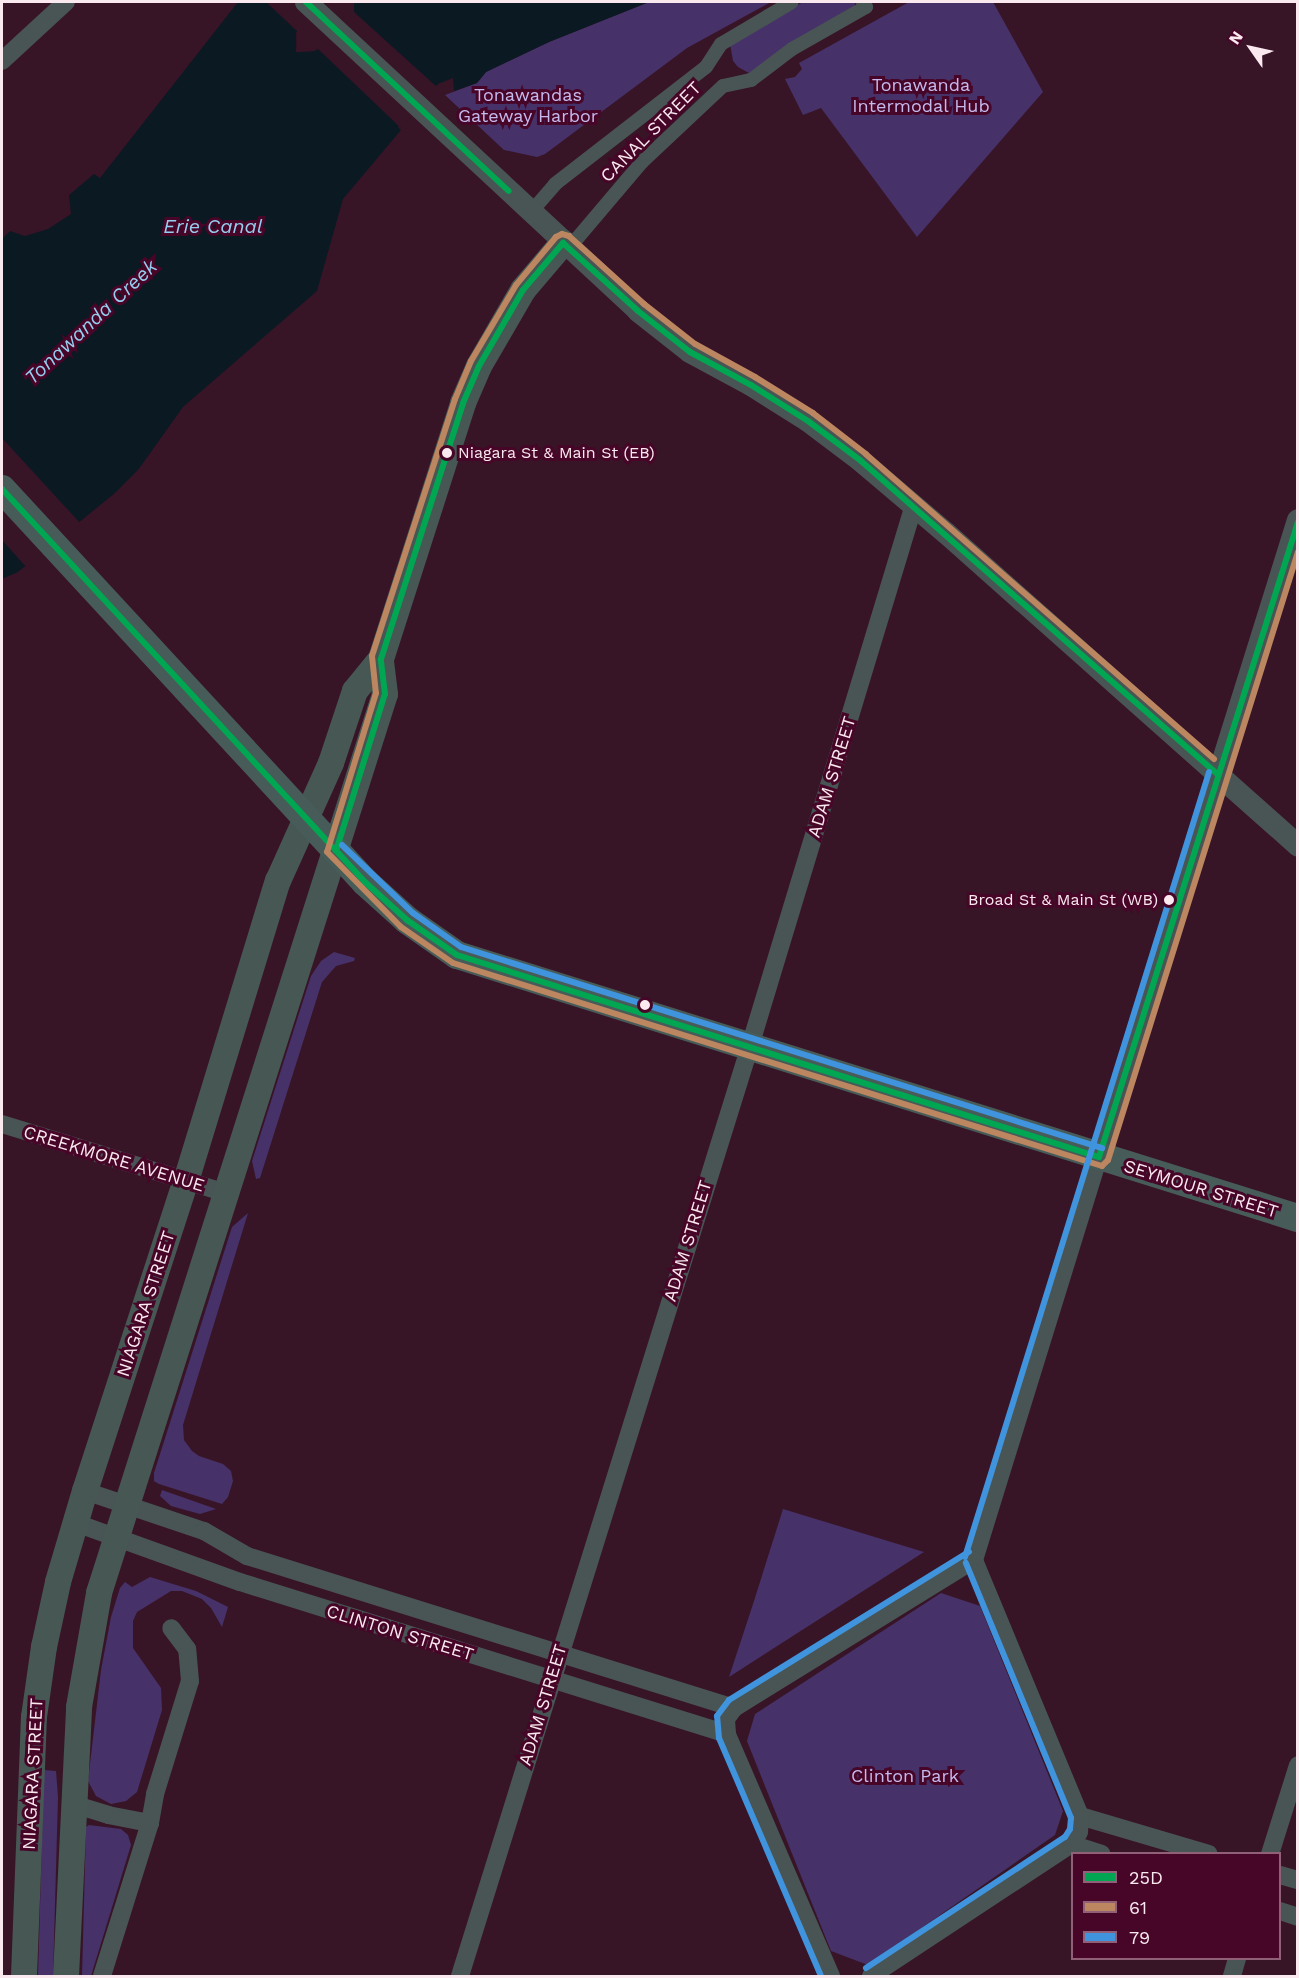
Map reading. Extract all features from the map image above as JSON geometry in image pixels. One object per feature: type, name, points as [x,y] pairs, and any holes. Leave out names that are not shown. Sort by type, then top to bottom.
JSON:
[{"type":"main road","name":"NIAGARA STREET","points":[[24,1977],[34,1716],[49,1625],[85,1491],[186,1181],[278,882],[331,763],[355,692],[381,659],[471,384],[523,290],[566,245]]},
{"type":"main road","name":"SEYMOUR STREET","points":[[2,489],[336,851],[407,920],[457,955],[1298,1218]]},
{"type":"main road","name":"NIAGARA STREET","points":[[66,1977],[78,1707],[99,1593],[129,1505],[385,694],[381,659]]},
{"type":"street","points":[[2,61],[66,2]]},
{"type":"street","points":[[306,2],[421,111],[664,333],[690,352],[751,385],[808,421],[914,505],[1298,846]]},
{"type":"street","name":"CANAL STREET","points":[[531,212],[555,184],[706,67],[721,44],[792,2]]},
{"type":"street","name":"CANAL STREET","points":[[566,245],[642,162],[723,86],[751,80],[792,49],[864,4]]},
{"type":"street","points":[[706,67],[723,86]]},
{"type":"street","name":"ADAM STREET","points":[[460,1977],[558,1653],[750,1046],[914,505]]},
{"type":"street","points":[[871,1977],[1071,1844],[1079,1832],[1080,1816],[974,1560],[1298,520]]},
{"type":"street","name":"CREEKMORE AVENUE","points":[[2,1124],[226,1193]]},
{"type":"street","name":"CLINTON STREET","points":[[85,1491],[204,1531],[247,1556],[734,1708]]},
{"type":"street","name":"CLINTON STREET","points":[[76,1523],[240,1582],[727,1734]]},
{"type":"street","points":[[831,1977],[727,1734],[726,1719],[734,1708],[974,1560]]},
{"type":"street","points":[[102,1977],[150,1823],[154,1794],[190,1681],[187,1649],[171,1628]]},
{"type":"street","points":[[1271,1852],[1298,1765]]},
{"type":"street","points":[[73,1804],[108,1815],[150,1823]]},
{"type":"street","points":[[1080,1816],[1202,1852]]},
{"type":"street","points":[[1071,1844],[1095,1852]]},
{"type":"street","points":[[1281,1875],[1298,1880]]},
{"type":"street","points":[[1281,1911],[1298,1917]]},
{"type":"street","points":[[1232,1977],[1237,1960]]},
{"type":"green space","name":"Tonawandas Gateway Harbor","points":[[649,2],[771,2],[687,48],[545,154],[537,157],[504,150],[445,95],[477,83],[486,72],[549,42]]},
{"type":"green space","points":[[803,2],[856,2],[854,7],[749,73],[738,67],[733,61],[730,44]]},
{"type":"green space","name":"Tonawanda Intermodal Hub","points":[[909,2],[993,2],[1043,92],[917,237],[821,108],[803,115],[785,79],[795,77],[802,69],[799,63]]},
{"type":"green space","points":[[334,952],[355,958],[354,961],[336,966],[322,982],[260,1178],[256,1179],[252,1161],[311,976],[321,961]]},
{"type":"green space","points":[[248,1213],[183,1425],[184,1440],[192,1451],[199,1456],[223,1464],[231,1471],[233,1481],[228,1497],[222,1504],[159,1484],[154,1481],[154,1473],[232,1227]]},
{"type":"green space","points":[[162,1490],[216,1509],[200,1514],[171,1506],[160,1496]]},
{"type":"green space","points":[[783,1509],[924,1552],[729,1677],[754,1601]]},
{"type":"green space","points":[[150,1577],[196,1591],[228,1607],[222,1627],[211,1608],[202,1599],[182,1591],[171,1591],[137,1612],[133,1621],[133,1648],[161,1688],[162,1710],[137,1792],[126,1801],[111,1804],[96,1796],[88,1781],[101,1670],[111,1617],[120,1588],[125,1582],[132,1587]]},
{"type":"green space","name":"Clinton Park","points":[[941,1593],[980,1606],[1063,1811],[1055,1835],[868,1965],[831,1951],[747,1741],[755,1714]]},
{"type":"green space","points":[[44,1770],[56,1771],[58,1797],[53,1976],[38,1976]]},
{"type":"green space","points":[[89,1825],[121,1829],[128,1835],[131,1845],[91,1976],[82,1976],[86,1827]]},
{"type":"water","name":"Erie Canal","points":[[238,2],[326,2],[296,33],[297,52],[314,51],[354,12],[354,2],[649,2],[549,42],[486,72],[477,83],[454,91],[453,78],[438,84],[398,127],[401,130],[343,199],[317,291],[183,407],[138,470],[115,493],[18,572],[2,579],[2,239],[10,231],[25,236],[48,229],[71,214],[69,195],[94,174],[100,178]]},
{"type":"pier","points":[[266,2],[329,2],[299,34],[299,49],[313,48],[351,11],[351,2],[354,2],[354,12],[438,88],[402,127],[403,130],[318,49],[296,52],[297,31]]},
{"type":"pier","points":[[2,438],[81,524],[27,568],[2,540]]},
{"type":"transit line","name":"25D","points":[[306,2],[509,191]]},
{"type":"transit line","name":"61","points":[[1214,759],[866,454],[813,413],[695,344],[644,304],[569,236],[562,234],[556,237],[516,285],[471,361],[455,399],[372,656],[376,693],[327,852],[401,927],[453,963],[1102,1166],[1108,1160],[1298,552]]},
{"type":"transit line","name":"25D","points":[[336,851],[385,694],[381,659],[463,403],[479,366],[523,290],[563,243],[638,311],[690,352],[751,385],[808,421],[861,461],[1218,775]]},
{"type":"transit line","name":"25D","points":[[2,489],[365,882],[407,920],[457,955],[1099,1157],[1298,522]]},
{"type":"transit line","name":"79","points":[[965,1557],[1209,772]]},
{"type":"transit line","name":"79","points":[[342,845],[413,913],[461,947],[1102,1148]]},
{"type":"transit line","name":"79","points":[[821,1976],[719,1738],[717,1716],[729,1700],[969,1552]]},
{"type":"transit line","name":"79","points":[[866,1968],[1065,1837],[1070,1829],[1071,1818],[966,1563]]},
{"type":"place","name":"Niagara St & Main St (EB)","points":[[447,453]]},
{"type":"place","name":"Broad St & Main St (WB)","points":[[1169,900]]},
{"type":"water label","name":"Tonawanda Creek","points":[[91,322]]}]
